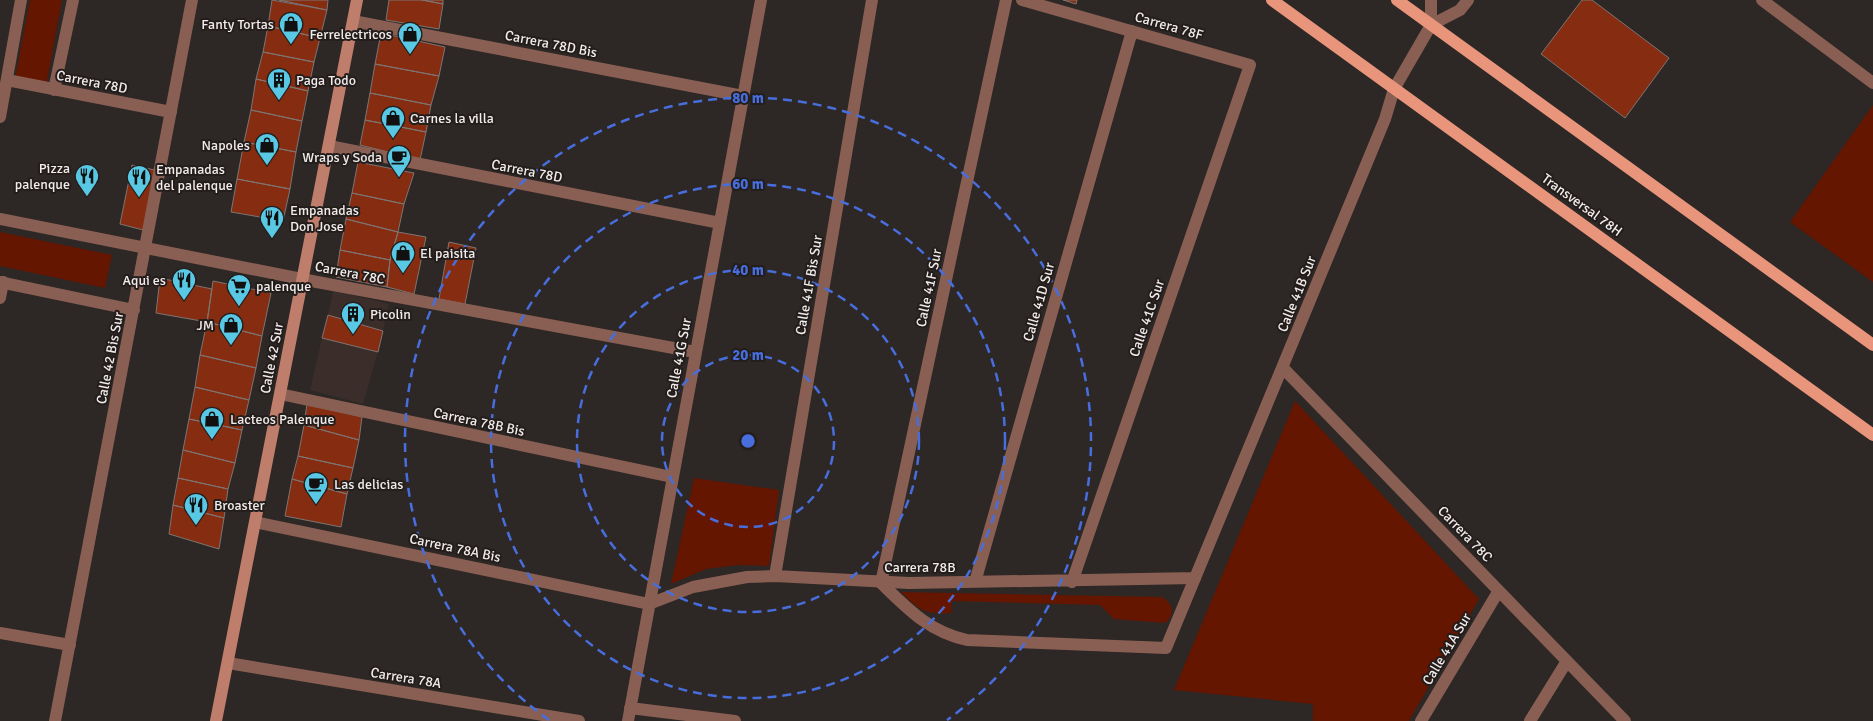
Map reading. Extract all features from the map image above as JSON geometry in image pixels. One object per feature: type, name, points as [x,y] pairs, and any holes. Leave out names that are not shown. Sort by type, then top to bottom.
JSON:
[{"type":"main road","name":"Transversal 78H","points":[[1272,0],[1873,435]]},
{"type":"main road","points":[[1396,0],[1873,345]]},
{"type":"street","points":[[0,117],[21,0]]},
{"type":"street","points":[[54,90],[73,0]]},
{"type":"street","name":"Calle 42 Bis Sur","points":[[55,721],[192,0]]},
{"type":"street","name":"Calle 42 Sur","points":[[216,721],[357,0]]},
{"type":"street","name":"Calle 41G Sur","points":[[628,721],[761,0]]},
{"type":"street","name":"Calle 41F Bis Sur","points":[[775,576],[872,0]]},
{"type":"street","name":"Calle 41F Sur","points":[[881,582],[1006,0]]},
{"type":"street","name":"Carrera 78F","points":[[1022,0],[1250,65]]},
{"type":"street","points":[[1431,0],[1431,25],[1460,10],[1468,0]]},
{"type":"street","points":[[1762,0],[1873,83]]},
{"type":"street","name":"Carrera 78D Bis","points":[[353,21],[743,96]]},
{"type":"street","name":"Calle 41B Sur","points":[[881,582],[928,625],[947,636],[967,640],[1166,648],[1385,119],[1394,88],[1431,25]]},
{"type":"street","name":"Calle 41D Sur","points":[[975,582],[1132,31]]},
{"type":"street","name":"Calle 41C Sur","points":[[1072,582],[1250,65]]},
{"type":"street","name":"Carrera 78D","points":[[7,80],[171,112]]},
{"type":"street","name":"Carrera 78D","points":[[329,146],[720,223]]},
{"type":"street","name":"Carrera 78C","points":[[0,219],[303,279],[695,352]]},
{"type":"street","points":[[0,298],[1,282],[134,310]]},
{"type":"street","name":"Carrera 78C","points":[[1283,368],[1625,721]]},
{"type":"street","name":"Carrera 78B Bis","points":[[280,394],[672,478]]},
{"type":"street","name":"Carrera 78A Bis","points":[[256,522],[649,604]]},
{"type":"street","name":"Carrera 78B","points":[[649,604],[693,587],[720,580],[775,576],[881,582],[1072,582],[1195,578]]},
{"type":"street","name":"Calle 41A Sur","points":[[1421,721],[1498,592]]},
{"type":"street","points":[[0,634],[70,645]]},
{"type":"street","points":[[1530,721],[1567,661]]},
{"type":"street","name":"Carrera 78A","points":[[228,663],[579,721]]},
{"type":"street","points":[[630,708],[735,721]]},
{"type":"shaded area","points":[[30,0],[62,0],[46,86],[15,79]]},
{"type":"shaded area","points":[[1873,105],[1873,282],[1790,222]]},
{"type":"shaded area","points":[[0,232],[112,255],[105,288],[0,266]]},
{"type":"shaded area","points":[[333,290],[389,304],[383,331],[328,315]]},
{"type":"shaded area","points":[[322,338],[378,352],[363,404],[310,390]]},
{"type":"shaded area","points":[[1295,401],[1479,599],[1409,721],[1313,721],[1313,704],[1174,690]]},
{"type":"shaded area","points":[[694,478],[779,490],[769,566],[738,565],[706,569],[671,584]]},
{"type":"shaded area","points":[[901,592],[1162,597],[1171,606],[1172,613],[1165,623],[1114,619],[1100,605],[952,601],[951,613],[935,613],[918,607]]},
{"type":"building","points":[[272,0],[327,10],[320,38],[268,26]]},
{"type":"building","points":[[279,0],[328,0],[327,10]]},
{"type":"building","points":[[389,0],[422,0],[443,4],[439,29],[386,20]]},
{"type":"building","points":[[422,0],[443,0],[443,4]]},
{"type":"building","points":[[1063,0],[1077,0],[1076,4]]},
{"type":"building","points":[[1582,0],[1592,0],[1669,58],[1625,118],[1541,54]]},
{"type":"building","name":"Fanty Tortas","points":[[268,26],[320,38],[314,62],[263,52]]},
{"type":"building","name":"Ferrelectricos","points":[[381,33],[445,47],[439,76],[375,64]]},
{"type":"building","points":[[263,52],[314,62],[308,91],[256,79]]},
{"type":"building","points":[[375,64],[439,76],[431,105],[370,93]]},
{"type":"building","name":"Paga Todo","points":[[256,79],[308,91],[302,121],[251,110]]},
{"type":"building","points":[[370,93],[431,105],[426,132],[365,120]]},
{"type":"building","points":[[251,110],[302,121],[296,152],[244,142]]},
{"type":"building","name":"Carnes la villa","points":[[365,120],[426,132],[420,160],[360,145]]},
{"type":"building","name":"Napoles","points":[[244,142],[296,152],[290,189],[237,179]]},
{"type":"building","points":[[358,162],[414,173],[404,204],[352,193]]},
{"type":"building","name":"Empanadas del palenque","points":[[132,165],[159,171],[147,231],[120,224]]},
{"type":"building","points":[[237,179],[290,189],[283,221],[231,212]]},
{"type":"building","points":[[352,193],[404,204],[398,232],[346,219]]},
{"type":"building","points":[[346,219],[398,232],[390,260],[340,250]]},
{"type":"building","name":"El paisita","points":[[398,232],[426,237],[414,294],[387,287],[390,260]]},
{"type":"building","points":[[449,242],[476,248],[465,304],[439,299]]},
{"type":"building","points":[[340,250],[390,260],[387,287],[336,277]]},
{"type":"building","name":"Aqui es","points":[[160,278],[212,289],[207,322],[156,313]]},
{"type":"building","name":"palenque","points":[[213,281],[271,293],[262,336],[207,322]]},
{"type":"building","name":"Picolin","points":[[328,315],[383,331],[378,352],[322,338]]},
{"type":"building","name":"JM","points":[[207,322],[262,336],[256,368],[200,355]]},
{"type":"building","points":[[200,355],[256,368],[249,400],[195,387]]},
{"type":"building","points":[[195,387],[249,400],[242,430],[189,419]]},
{"type":"building","points":[[307,404],[362,417],[359,440],[304,425]]},
{"type":"building","name":"Lacteos Palenque","points":[[189,419],[242,430],[235,463],[183,450]]},
{"type":"building","points":[[304,425],[359,440],[353,468],[298,456]]},
{"type":"building","points":[[183,450],[235,463],[228,489],[178,478]]},
{"type":"building","points":[[298,456],[353,468],[347,494],[292,479]]},
{"type":"building","points":[[178,478],[228,489],[224,518],[173,505]]},
{"type":"building","name":"Las delicias","points":[[292,479],[347,494],[341,527],[285,516]]},
{"type":"building","name":"Broaster","points":[[173,505],[224,518],[219,549],[169,534]]},
{"type":"place","name":"Fanty Tortas","points":[[291,45]]},
{"type":"place","name":"Ferrelectricos","points":[[410,55]]},
{"type":"place","name":"Paga Todo","points":[[279,101]]},
{"type":"place","name":"Carnes la villa","points":[[393,139]]},
{"type":"place","name":"Napoles","points":[[267,166]]},
{"type":"place","name":"Wraps y Soda","points":[[399,178]]},
{"type":"place","name":"Pizza palenque","points":[[87,197]]},
{"type":"place","name":"Empanadas del palenque","points":[[139,198]]},
{"type":"place","name":"Empanadas Don Jose","points":[[272,239]]},
{"type":"place","name":"El paisita","points":[[403,274]]},
{"type":"place","name":"Aqui es","points":[[184,301]]},
{"type":"place","name":"palenque","points":[[239,307]]},
{"type":"place","name":"Picolin","points":[[353,335]]},
{"type":"place","name":"JM","points":[[231,346]]},
{"type":"place","name":"Lacteos Palenque","points":[[212,440]]},
{"type":"place","name":"Las delicias","points":[[316,505]]},
{"type":"place","name":"Broaster","points":[[196,526]]}]
